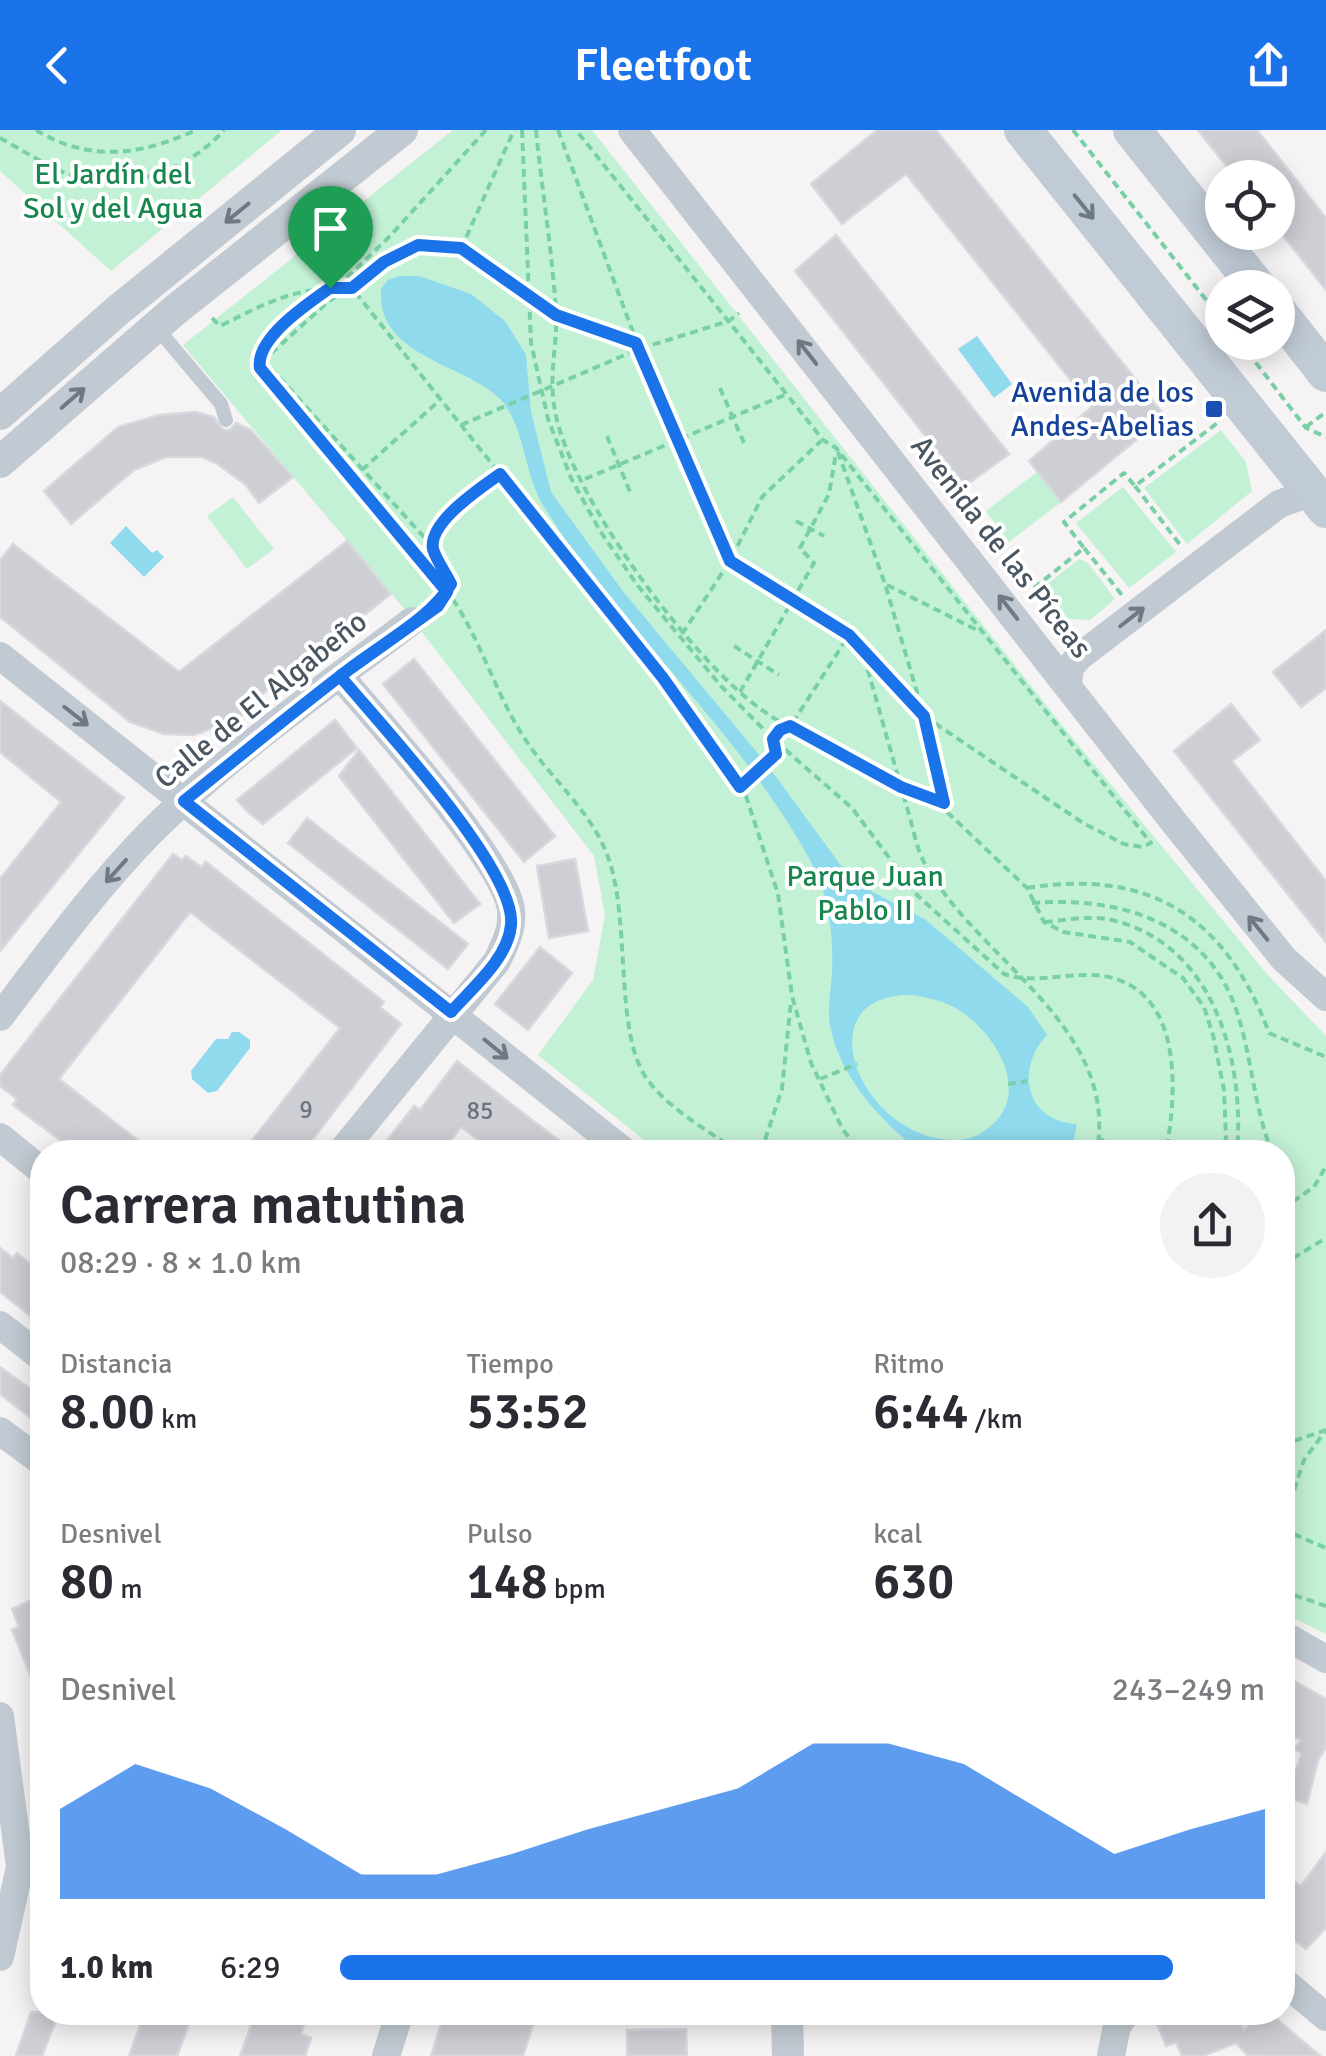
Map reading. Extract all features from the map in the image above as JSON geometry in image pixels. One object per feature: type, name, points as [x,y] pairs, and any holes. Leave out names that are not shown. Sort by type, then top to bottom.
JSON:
[{"type":"main road","points":[[1023,130],[1322,501]]},
{"type":"main road","points":[[1132,130],[1244,270]]},
{"type":"main road","points":[[1295,333],[1326,372]]},
{"type":"street","points":[[0,414],[117,311],[340,130]]},
{"type":"street","points":[[0,462],[155,326],[402,130]]},
{"type":"street","name":"Avenida de las Píceas","points":[[632,130],[1284,959],[1326,997]]},
{"type":"street","points":[[1068,684],[1070,667],[1080,658],[1278,504],[1322,501]]},
{"type":"street","name":"Calle de El Algabeño","points":[[0,1017],[96,893],[184,801],[412,620]]},
{"type":"street","points":[[0,656],[610,1140]]},
{"type":"street","points":[[340,676],[456,816],[497,876],[511,906],[511,930],[497,960],[350,1140]]},
{"type":"street","points":[[0,1137],[30,1161]]},
{"type":"street","points":[[0,1325],[30,1349]]},
{"type":"street","points":[[0,1432],[30,1453]]},
{"type":"street","points":[[1295,1641],[1326,1659]]},
{"type":"street","points":[[0,1716],[20,1867],[0,1957]]},
{"type":"street","points":[[1295,1991],[1326,2017]]},
{"type":"street","points":[[386,2056],[396,2025]]},
{"type":"street","points":[[787,2025],[788,2056]]},
{"type":"street","points":[[1112,2056],[1118,2025]]},
{"type":"lane","points":[[155,326],[221,404],[226,420]]},
{"type":"path","points":[[36,130],[104,153],[159,148],[196,130]]},
{"type":"path","points":[[0,138],[54,167],[90,180],[128,180],[168,170],[198,156],[224,130]]},
{"type":"path","points":[[486,130],[391,235],[264,341],[258,356],[260,368],[447,592],[528,744],[576,804],[609,858],[623,928],[632,1044],[645,1076],[674,1105],[722,1140]]},
{"type":"path","points":[[461,248],[514,130]]},
{"type":"path","points":[[522,130],[531,343],[571,478],[590,513],[681,635],[773,739],[852,808],[918,896],[1004,974],[1020,980],[1104,976],[1135,986],[1148,997],[1159,1015],[1174,1085],[1167,1140]]},
{"type":"path","points":[[536,130],[556,315],[550,368],[557,420],[605,524],[681,635],[740,692],[790,726],[901,787],[944,803]]},
{"type":"path","points":[[558,130],[638,346],[730,561],[849,635],[924,716],[1083,823],[1124,844],[1142,847],[1151,843],[576,130]]},
{"type":"path","points":[[1073,130],[1205,298]]},
{"type":"path","points":[[412,620],[438,606],[451,584],[433,548],[266,358],[329,301],[384,262],[418,245],[461,248],[556,315],[638,346]]},
{"type":"path","points":[[209,314],[220,326],[287,294],[352,288]]},
{"type":"path","points":[[352,288],[663,678],[746,796],[778,894],[792,996],[819,1080],[851,1140]]},
{"type":"path","points":[[461,424],[504,404],[552,389],[638,346],[730,321],[739,314]]},
{"type":"path","points":[[1254,360],[1306,428],[1326,437]]},
{"type":"path","points":[[720,388],[744,443]]},
{"type":"path","points":[[582,480],[788,394]]},
{"type":"path","points":[[362,470],[441,399]]},
{"type":"path","points":[[1306,428],[1326,412]]},
{"type":"path","points":[[1135,486],[1221,420]]},
{"type":"path","points":[[607,436],[630,492]]},
{"type":"path","points":[[681,635],[730,561],[762,497],[823,440]]},
{"type":"path","points":[[740,692],[814,563],[801,552],[830,494],[836,448]]},
{"type":"path","points":[[836,448],[885,584],[924,716],[946,811],[1027,888],[1044,922],[1063,932],[1130,942],[1183,978],[1204,1007],[1213,1036],[1224,1090],[1225,1140]]},
{"type":"path","points":[[1125,599],[1064,522],[1124,472],[1185,551]]},
{"type":"path","points":[[433,548],[435,533],[458,506],[500,474]]},
{"type":"path","points":[[796,522],[824,536]]},
{"type":"path","points":[[1034,588],[1084,548]]},
{"type":"path","points":[[885,584],[986,634]]},
{"type":"path","points":[[740,787],[776,754],[773,739],[790,726],[849,635]]},
{"type":"path","points":[[734,646],[779,675]]},
{"type":"path","points":[[863,652],[924,862],[974,928],[1065,1025],[1094,1083],[1103,1119],[1102,1140]]},
{"type":"path","points":[[1027,888],[1069,881],[1108,883],[1149,894],[1178,908],[1205,929],[1232,961],[1255,994],[1269,1033],[1326,1057]]},
{"type":"path","points":[[1032,903],[1105,902],[1142,912],[1178,933],[1208,960],[1237,1011],[1269,1140]]},
{"type":"path","points":[[1044,922],[1106,919],[1168,947],[1190,967],[1212,997],[1228,1037],[1234,1076],[1236,1140]]},
{"type":"path","points":[[765,1140],[782,1089],[792,996]]},
{"type":"path","points":[[819,1080],[857,1064]]},
{"type":"path","points":[[1008,1084],[1027,1081]]},
{"type":"path","points":[[1295,1200],[1314,1187],[1326,1166]]},
{"type":"path","points":[[1295,1257],[1326,1238]]},
{"type":"path","points":[[1295,1441],[1326,1430]]},
{"type":"path","points":[[1295,1489],[1304,1460],[1326,1430]]},
{"type":"path","points":[[1295,1534],[1324,1548]]},
{"type":"path","points":[[1295,1595],[1326,1606]]},
{"type":"green space","name":"El Jardín del Sol y del Agua","points":[[0,130],[282,130],[111,271],[0,171]]},
{"type":"green space","name":"Parque Juan Pablo II","points":[[453,130],[592,130],[1062,725],[1267,974],[1326,1036],[1326,1634],[1295,1619],[1295,1140],[644,1140],[538,1055],[593,980],[605,915],[594,856],[405,610],[183,345]]},
{"type":"green space","points":[[1221,430],[1246,462],[1252,491],[1187,544],[1144,488]]},
{"type":"green space","points":[[1037,472],[1061,502],[1009,542],[986,511]]},
{"type":"green space","points":[[1123,487],[1176,552],[1129,588],[1076,523]]},
{"type":"green space","points":[[233,497],[274,549],[247,569],[207,516]]},
{"type":"green space","points":[[1079,559],[1088,563],[1115,599],[1090,620],[1068,619],[1045,586]]},
{"type":"water","points":[[399,276],[419,276],[471,294],[505,321],[526,355],[531,412],[551,492],[622,590],[765,762],[845,871],[873,892],[926,920],[1028,1007],[1047,1035],[1031,1063],[1030,1091],[1046,1114],[1077,1124],[1074,1140],[958,1140],[907,1140],[864,1096],[842,1062],[830,1025],[830,920],[823,890],[805,851],[733,747],[605,593],[563,535],[536,492],[515,424],[501,400],[486,387],[408,345],[383,312],[381,289],[388,280]],"holes":[[[913,995],[947,1004],[983,1031],[1003,1061],[1008,1094],[1004,1110],[993,1124],[977,1135],[958,1140],[923,1135],[894,1118],[871,1095],[857,1068],[852,1040],[859,1017],[879,1000]]]},
{"type":"water","points":[[977,336],[1012,384],[994,398],[958,349]]},
{"type":"water","points":[[126,526],[152,553],[157,550],[164,557],[144,577],[110,543]]},
{"type":"water","points":[[232,1032],[250,1040],[250,1048],[217,1091],[208,1093],[192,1079],[191,1071],[216,1039],[228,1039]]},
{"type":"building","points":[[877,130],[936,130],[1165,416],[1061,502],[1029,461],[1092,407],[906,174],[842,224],[811,184]]},
{"type":"building","points":[[1198,130],[1257,130],[1281,160],[1222,160]]},
{"type":"building","points":[[1295,178],[1326,218],[1326,290],[1295,250]]},
{"type":"building","points":[[836,235],[1009,454],[965,486],[795,271]]},
{"type":"building","points":[[195,412],[214,417],[223,430],[230,430],[236,423],[251,430],[293,477],[259,503],[246,485],[216,463],[202,457],[166,457],[134,470],[71,524],[44,491],[118,427],[159,415]]},
{"type":"building","points":[[347,541],[391,594],[247,706],[250,709],[236,720],[194,735],[164,734],[130,722],[0,617],[0,560],[13,544],[179,672]]},
{"type":"building","points":[[1326,630],[1326,688],[1301,707],[1273,672]]},
{"type":"building","points":[[414,659],[555,836],[524,862],[383,684]]},
{"type":"building","points":[[0,701],[124,798],[0,951],[0,879],[61,802],[0,752]]},
{"type":"building","points":[[1231,704],[1260,740],[1232,761],[1326,881],[1326,942],[1174,751]]},
{"type":"building","points":[[335,720],[357,748],[263,824],[249,813],[237,800]]},
{"type":"building","points":[[359,750],[480,904],[454,923],[339,776]]},
{"type":"building","points":[[307,818],[468,944],[448,969],[288,843]]},
{"type":"building","points":[[173,854],[182,860],[186,856],[201,867],[206,862],[384,1002],[380,1007],[401,1024],[312,1140],[252,1140],[340,1028],[190,912],[59,1079],[138,1140],[60,1140],[13,1105],[17,1099],[0,1086],[0,1075]]},
{"type":"building","points":[[575,859],[588,931],[549,938],[537,866]]},
{"type":"building","points":[[540,947],[572,973],[528,1030],[495,1004]]},
{"type":"building","points":[[457,1061],[559,1140],[478,1140],[461,1127],[451,1140],[387,1140],[414,1106],[420,1110]]},
{"type":"building","points":[[0,1248],[13,1258],[17,1253],[30,1264],[30,1316],[0,1292]]},
{"type":"building","points":[[0,1367],[30,1388],[30,1418],[0,1394]]},
{"type":"building","points":[[30,1601],[30,1674],[12,1630],[19,1627],[12,1609]]},
{"type":"building","points":[[1295,1681],[1326,1699],[1326,1747],[1318,1760],[1307,1804],[1295,1800],[1295,1772],[1302,1753],[1295,1748],[1301,1740],[1295,1737]]},
{"type":"building","points":[[1326,1852],[1326,1928],[1306,1949],[1295,1941],[1295,1882],[1301,1886]]},
{"type":"building","points":[[30,2015],[30,2025],[54,2025],[42,2056],[16,2056]]},
{"type":"building","points":[[140,2025],[189,2025],[177,2056],[129,2056]]},
{"type":"building","points":[[251,2025],[304,2025],[301,2034],[311,2038],[305,2056],[240,2056]]},
{"type":"building","points":[[441,2025],[533,2025],[523,2056],[431,2056]]},
{"type":"building","points":[[1242,2025],[1244,2030],[1249,2025],[1284,2025],[1320,2056],[1248,2056],[1236,2043],[1203,2056],[1182,2056],[1176,2042],[1166,2046],[1158,2026]]},
{"type":"building","points":[[686,2029],[687,2056],[627,2056],[627,2030]]},
{"type":"place","name":"Avenida de los Andes-Abelias","points":[[1214,409]]},
{"type":"route","points":[[330,288],[264,341],[258,356],[260,368],[276,392],[447,592],[438,606],[412,620],[340,676],[456,816],[497,876],[511,906],[511,930],[497,960],[451,1012],[184,801],[340,676],[412,620],[438,606],[447,592],[451,584],[433,548],[435,533],[458,506],[500,474],[663,678],[740,787],[767,765],[776,754],[773,739],[790,726],[901,787],[944,803],[924,716],[849,635],[730,561],[636,343],[556,315],[461,248],[418,245],[384,262],[352,288],[330,288]]}]
